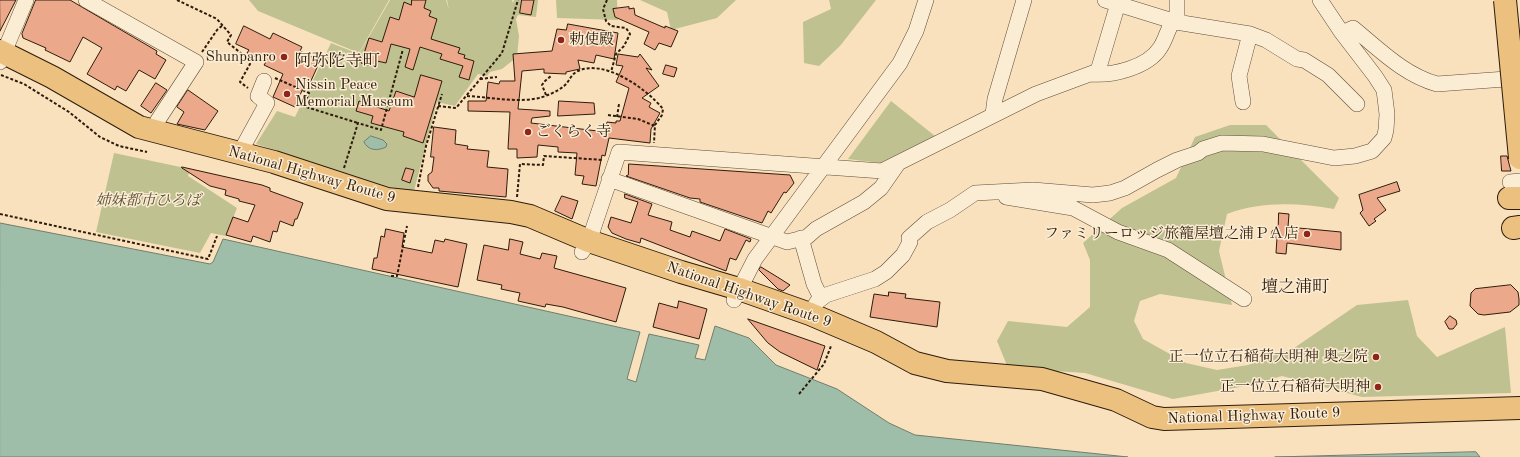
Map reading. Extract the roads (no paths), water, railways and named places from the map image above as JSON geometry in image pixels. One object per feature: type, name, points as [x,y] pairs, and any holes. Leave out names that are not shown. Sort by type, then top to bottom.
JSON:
[{"type":"highway","points":[[1505,0],[1520,158]]},
{"type":"highway","name":"National Highway Route 9","points":[[1,58],[52,77],[140,127],[274,162],[387,199],[530,216],[586,247]]},
{"type":"highway","name":"National Highway Route 9","points":[[1,58],[35,81],[141,141],[290,181],[382,212],[519,227],[586,247],[681,272],[805,323],[869,353],[897,370],[916,378],[949,385],[1040,392],[1110,412],[1163,433],[1520,421]]},
{"type":"highway","name":"National Highway Route 9","points":[[736,295],[816,306],[914,363],[947,371],[1042,379],[1116,400],[1152,417],[1164,419],[1520,408]]},
{"type":"street","points":[[1,58],[26,0]]},
{"type":"street","points":[[86,0],[196,62],[158,120],[154,130]]},
{"type":"street","points":[[736,295],[755,259],[900,63],[916,31],[926,0]]},
{"type":"street","points":[[993,114],[995,98],[1024,0]]},
{"type":"street","points":[[1091,74],[1112,74],[1150,60],[1161,47],[1178,10],[1177,0]]},
{"type":"street","points":[[816,306],[830,293],[875,279],[886,272],[903,255],[910,242],[909,238],[923,225],[933,217],[950,210],[970,195],[1006,190],[1033,190],[1093,195],[1110,193],[1125,188],[1177,160],[1222,143],[1263,144],[1334,158],[1355,156],[1372,151],[1384,138],[1386,130],[1387,114],[1384,90],[1376,76],[1342,33],[1320,0]]},
{"type":"street","points":[[586,247],[619,152],[882,170],[1036,94],[1098,71],[1114,1],[1172,21],[1250,34],[1266,40],[1297,59],[1304,60],[1328,75],[1357,104]]},
{"type":"street","points":[[1342,33],[1353,28],[1405,70],[1426,81],[1437,84],[1520,78]]},
{"type":"street","points":[[1243,102],[1239,76],[1250,34]]},
{"type":"street","points":[[244,145],[267,103],[258,96],[264,82]]},
{"type":"street","points":[[609,179],[787,242],[809,236],[816,229],[864,202],[875,193],[899,162]]},
{"type":"street","points":[[1006,190],[1006,197],[1073,208],[1118,232],[1168,250],[1244,299]]},
{"type":"street","points":[[801,238],[814,284],[816,306]]},
{"type":"place","name":"勅使殿","points":[[561,40]]},
{"type":"place","name":"Shunpanro","points":[[284,57]]},
{"type":"place","name":"Nissin Peace Memorial Museum","points":[[287,94]]},
{"type":"place","name":"ごくらく寺","points":[[528,132]]},
{"type":"place","name":"ファミリーロッジ旅籠屋壇之浦ＰＡ店","points":[[1307,234]]},
{"type":"place","name":"正一位立石稲荷大明神 奥之院","points":[[1376,357]]},
{"type":"place","name":"正一位立石稲荷大明神","points":[[1378,387]]},
{"type":"district","name":"阿弥陀寺町","points":[[337,62]]},
{"type":"district","name":"壇之浦町","points":[[1295,288]]},
{"type":"park label","name":"姉妹都市ひろば","points":[[148,201]]}]
